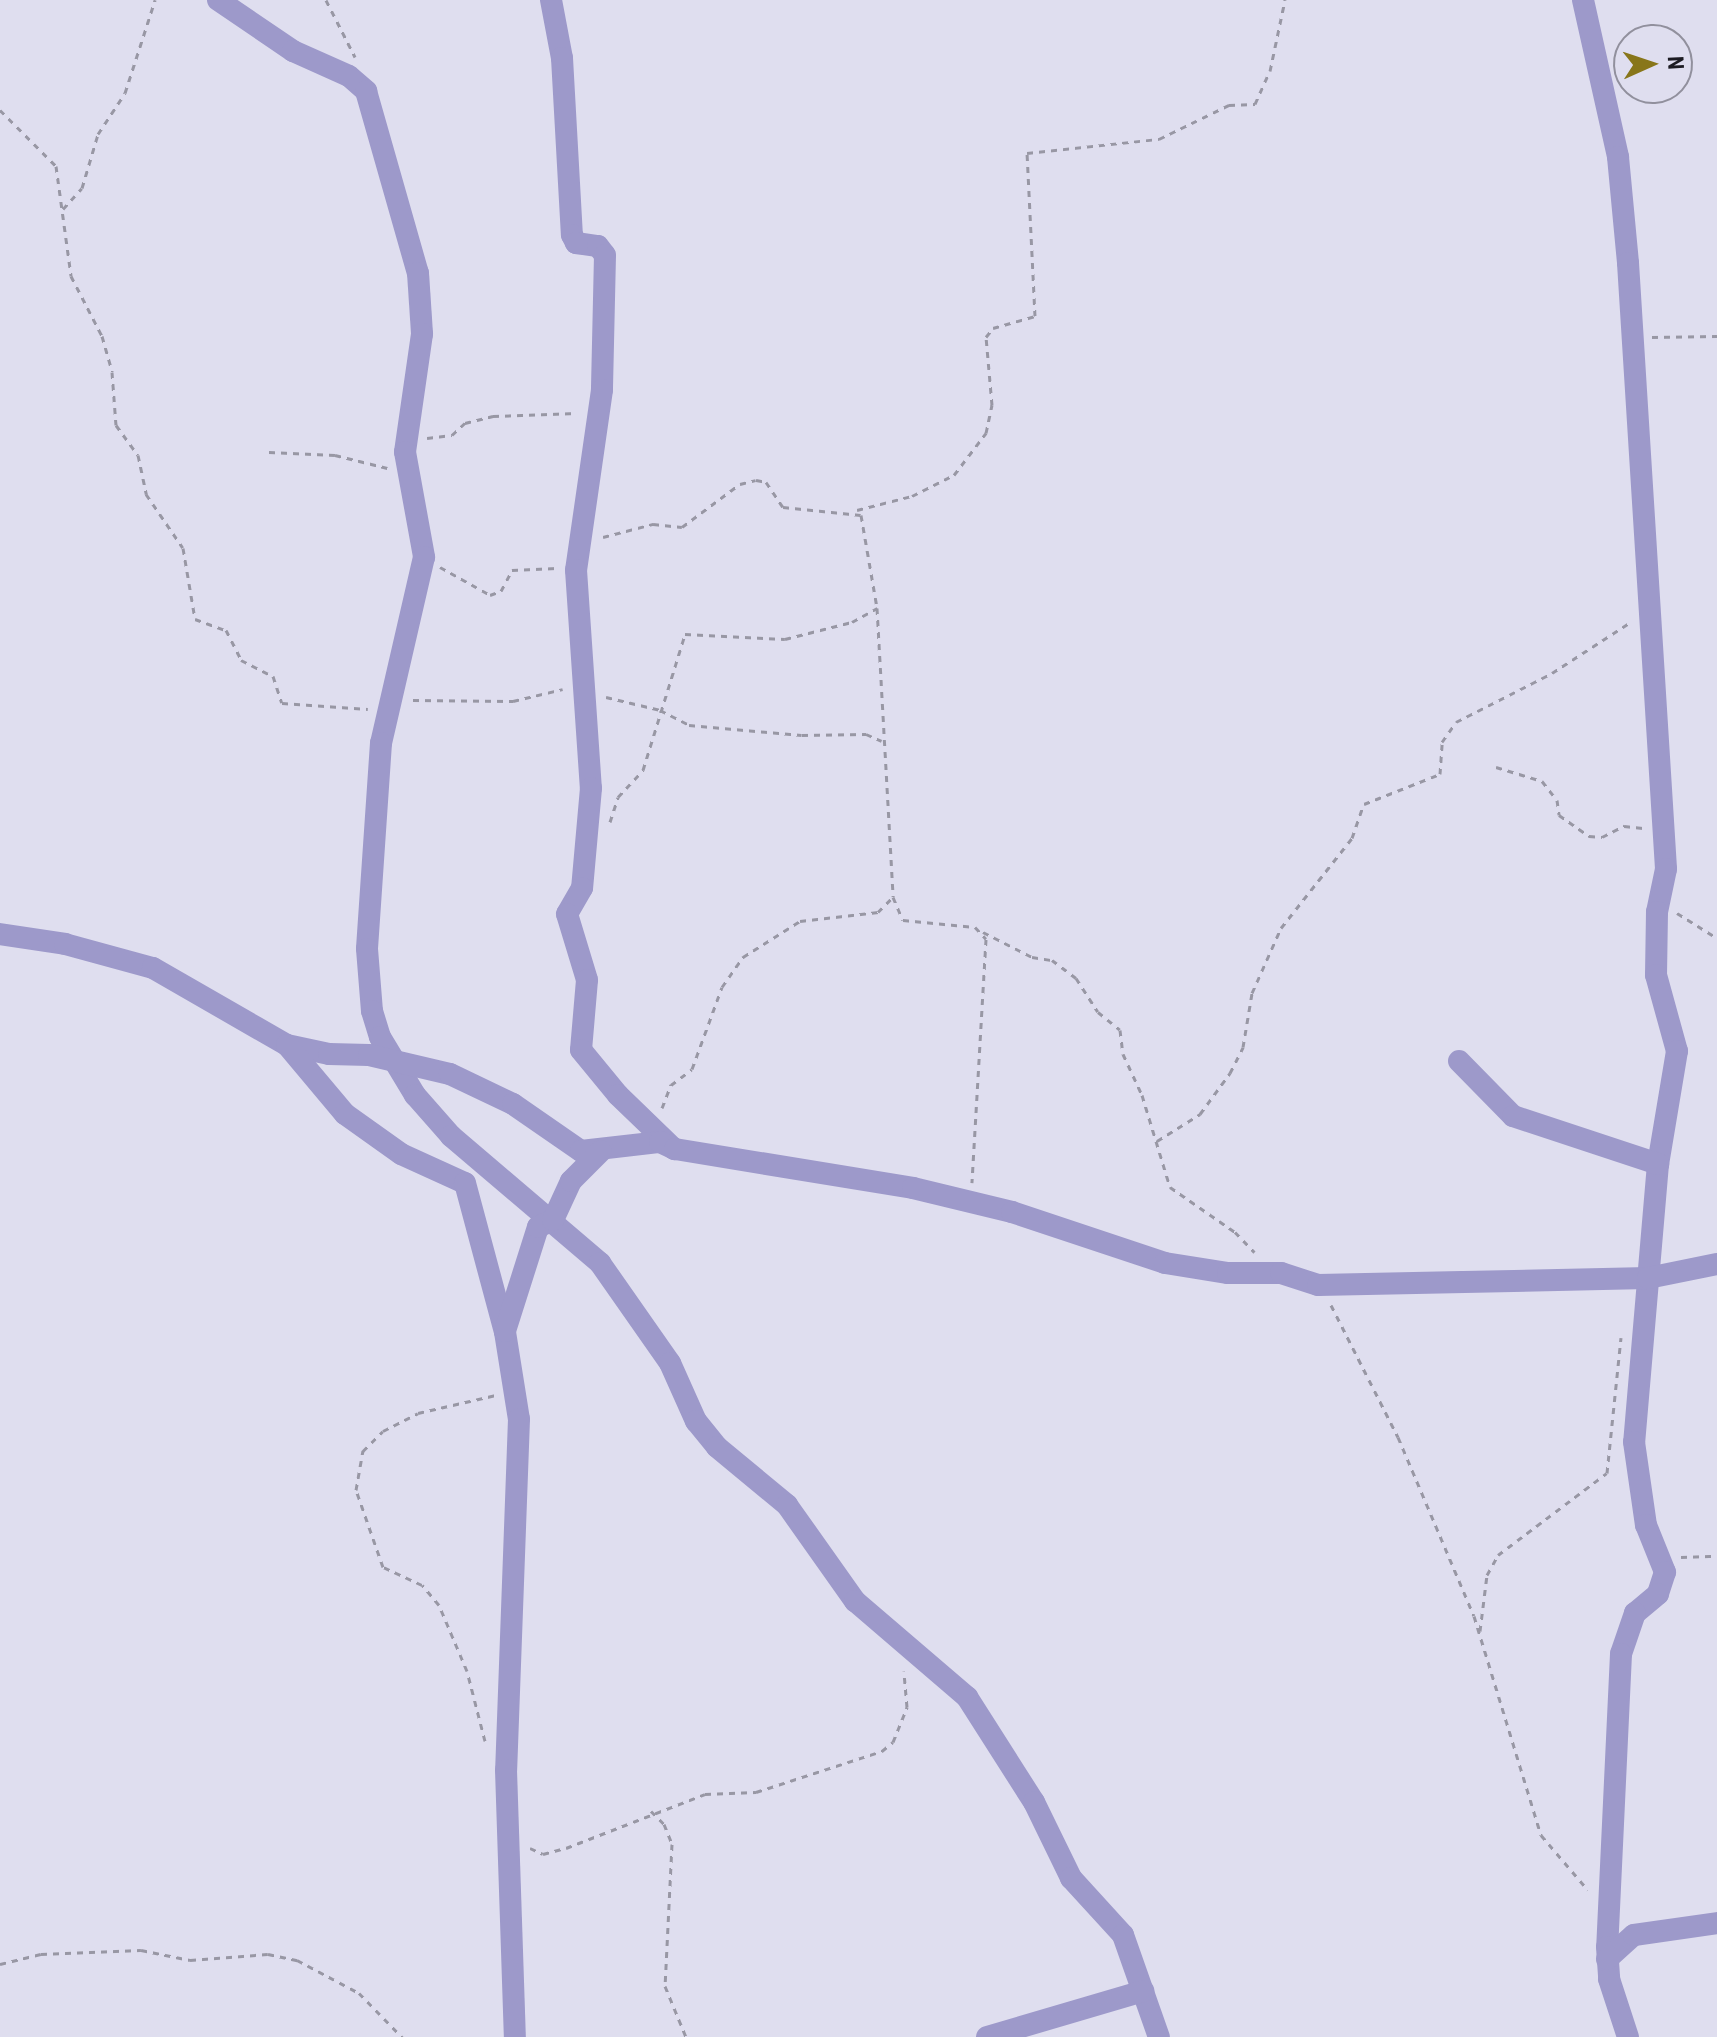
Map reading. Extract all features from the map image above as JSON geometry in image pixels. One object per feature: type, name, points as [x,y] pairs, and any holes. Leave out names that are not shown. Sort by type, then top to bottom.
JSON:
[{"type":"street","points":[[218,0],[293,51],[349,76],[366,91],[412,237],[423,309],[405,452],[424,557],[381,743],[367,949],[372,1011],[396,1065],[451,1136],[600,1263],[670,1363],[709,1437],[751,1480],[787,1505],[855,1601],[907,1650],[967,1697],[1034,1802],[1071,1878],[1123,1935],[1159,2037]]},
{"type":"street","points":[[551,0],[562,58],[572,235],[576,243],[598,246],[605,255],[599,421],[576,570],[586,695],[590,808],[582,888],[567,914],[587,980],[581,1050],[618,1095],[668,1142]]},
{"type":"street","points":[[1583,0],[1618,157],[1665,844],[1658,905],[1656,975],[1677,1051],[1658,1164],[1634,1442],[1646,1525],[1662,1558],[1662,1587],[1635,1613],[1621,1654],[1607,1959],[1628,2037]]},
{"type":"street","points":[[0,934],[65,944],[153,968],[287,1045],[329,1054],[369,1055],[396,1065],[450,1074],[513,1104],[566,1145],[601,1151],[668,1142],[971,1201],[1165,1263],[1228,1273],[1281,1273],[1318,1285],[1648,1278],[1717,1264]]},
{"type":"street","points":[[287,1045],[345,1114],[401,1154],[465,1183],[505,1332],[517,1392],[506,1770],[515,2037]]},
{"type":"street","points":[[1459,1061],[1513,1116],[1658,1164]]},
{"type":"street","points":[[505,1332],[538,1227],[553,1220],[571,1181],[601,1151]]},
{"type":"street","points":[[1609,1914],[1647,1932]]},
{"type":"street","points":[[1607,1959],[1620,1944],[1647,1932],[1717,1923]]},
{"type":"street","points":[[987,2037],[1143,1991]]},
{"type":"path","points":[[63,210],[82,188],[94,143],[125,93],[155,0]]},
{"type":"path","points":[[580,545],[653,524],[682,527],[747,481],[766,482],[783,507],[856,511],[912,496],[954,475],[986,433],[992,405],[986,337],[993,328],[1035,316],[1027,153],[1045,147],[1159,139],[1229,105],[1255,104],[1270,71],[1285,0]]},
{"type":"path","points":[[327,1],[366,91]]},
{"type":"path","points":[[0,110],[56,166],[71,276],[102,336],[112,372],[116,425],[138,455],[146,494],[183,548],[195,619],[226,630],[241,660],[273,676],[282,703],[389,712],[419,698],[513,701],[566,689],[660,710],[698,727],[866,734],[882,741]]},
{"type":"path","points":[[1632,336],[1717,336]]},
{"type":"path","points":[[405,452],[426,439],[452,435],[465,423],[502,415],[574,412],[599,421]]},
{"type":"path","points":[[269,452],[374,461],[408,479]]},
{"type":"path","points":[[856,511],[863,520],[877,608],[893,897],[903,920],[983,932],[1071,973],[1098,1012],[1117,1026],[1170,1187],[1179,1198],[1235,1232],[1255,1253]]},
{"type":"path","points":[[424,557],[490,595],[501,591],[512,570],[576,570]]},
{"type":"path","points":[[1157,1141],[1191,1122],[1230,1073],[1243,1047],[1252,993],[1281,928],[1352,838],[1364,804],[1440,774],[1442,742],[1456,722],[1564,665],[1651,606]]},
{"type":"path","points":[[608,827],[618,797],[643,770],[685,634],[785,639],[852,622],[877,608]]},
{"type":"path","points":[[1496,767],[1542,781],[1557,800],[1559,815],[1589,836],[1602,837],[1624,826],[1652,831],[1665,844]]},
{"type":"path","points":[[668,1142],[662,1106],[671,1085],[692,1069],[722,987],[743,957],[800,921],[878,912],[893,897]]},
{"type":"path","points":[[1658,905],[1702,924],[1717,938]]},
{"type":"path","points":[[971,1201],[988,963],[983,932]]},
{"type":"path","points":[[1318,1285],[1359,1354],[1398,1437],[1479,1634],[1541,1835],[1609,1914]]},
{"type":"path","points":[[1479,1634],[1487,1575],[1498,1555],[1607,1473],[1622,1334]]},
{"type":"path","points":[[506,1770],[486,1742],[467,1671],[439,1605],[422,1585],[383,1567],[356,1490],[363,1451],[383,1431],[442,1406],[517,1392]]},
{"type":"path","points":[[1662,1558],[1717,1556]]},
{"type":"path","points":[[507,1820],[528,1847],[543,1854],[651,1811],[721,1790],[756,1792],[882,1751],[893,1742],[907,1707],[907,1650]]},
{"type":"path","points":[[651,1811],[664,1824],[672,1844],[665,1986],[686,2037]]},
{"type":"path","points":[[0,1964],[41,1954],[141,1950],[190,1960],[268,1954],[297,1960],[359,1993],[402,2037]]}]
